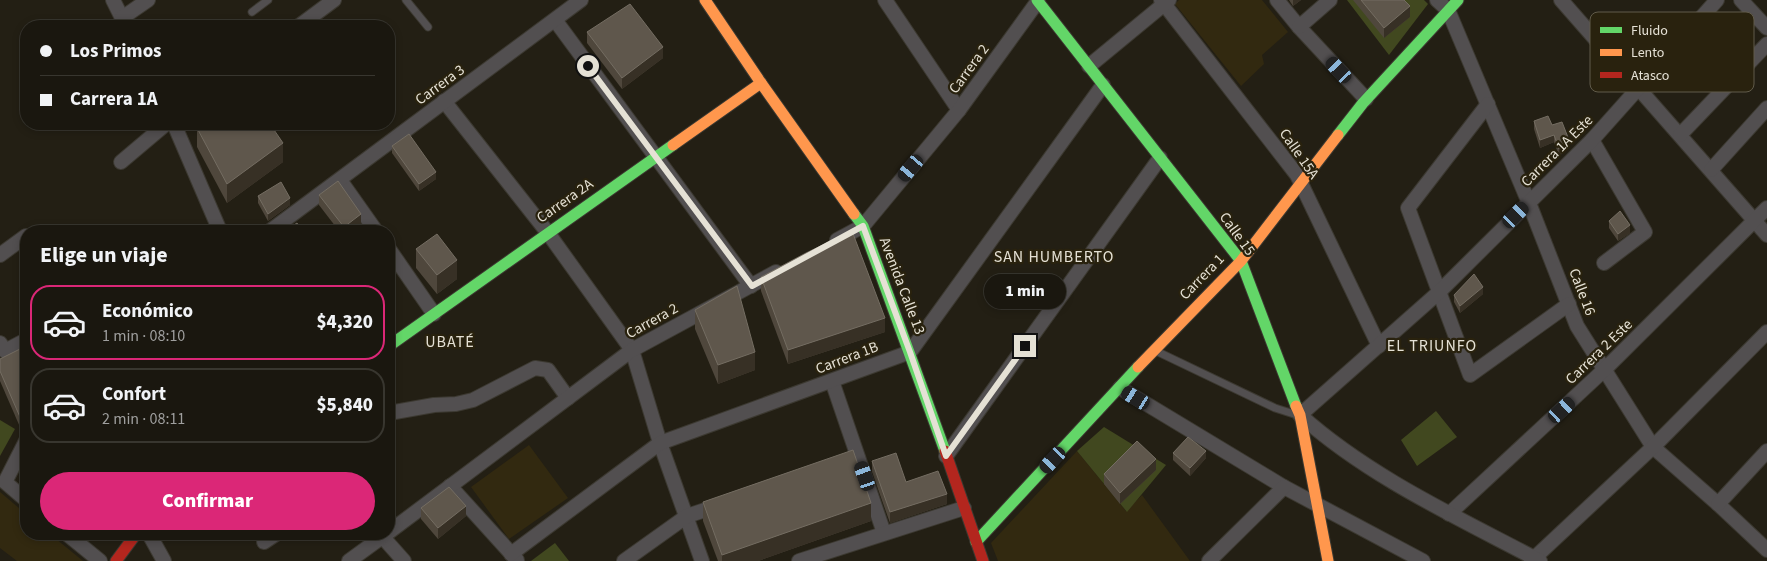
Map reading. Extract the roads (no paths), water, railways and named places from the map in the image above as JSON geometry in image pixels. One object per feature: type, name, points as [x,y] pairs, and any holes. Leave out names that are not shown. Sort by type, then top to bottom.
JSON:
[{"type":"street","points":[[113,0],[123,20]]},
{"type":"street","points":[[126,20],[148,0]]},
{"type":"street","name":"Carrera 3","points":[[278,225],[580,0]]},
{"type":"street","name":"Avenida Calle 13","points":[[705,0],[761,83],[863,226],[910,352],[983,561]]},
{"type":"street","points":[[885,0],[959,110]]},
{"type":"street","name":"Carrera 2","points":[[829,244],[863,226],[959,110],[1037,0]]},
{"type":"street","name":"Calle 15","points":[[1037,0],[1241,261],[1300,415],[1328,561]]},
{"type":"street","points":[[1277,0],[1298,27],[1366,99]]},
{"type":"street","points":[[1298,27],[1330,0]]},
{"type":"street","name":"Calle 16","points":[[1437,0],[1448,10],[1529,202],[1577,326],[1653,447],[1767,550]]},
{"type":"street","name":"Carrera 1","points":[[976,542],[1154,350],[1241,261],[1366,99],[1458,0]]},
{"type":"street","points":[[1562,0],[1590,32]]},
{"type":"street","name":"Carrera 1A Este","points":[[1707,12],[1718,0]]},
{"type":"street","points":[[1741,0],[1752,12]]},
{"type":"street","points":[[1089,66],[1164,1]]},
{"type":"street","name":"Calle 15A","points":[[1164,1],[1297,175],[1379,346]]},
{"type":"street","points":[[306,20],[326,2]]},
{"type":"street","points":[[1754,14],[1767,28]]},
{"type":"street","points":[[555,20],[752,286]]},
{"type":"street","points":[[1754,58],[1767,44]]},
{"type":"street","name":"Carrera 2A","points":[[395,342],[761,83]]},
{"type":"street","points":[[910,352],[1103,85]]},
{"type":"street","name":"Carrera 1A Este","points":[[1300,415],[1438,293],[1592,140],[1635,92]]},
{"type":"street","points":[[1642,92],[1767,235]]},
{"type":"street","points":[[1680,136],[1722,92]]},
{"type":"street","points":[[444,101],[548,234],[632,350],[660,443],[702,561]]},
{"type":"street","points":[[1488,104],[1408,208],[1470,375],[1569,304]]},
{"type":"street","points":[[1710,170],[1767,108]]},
{"type":"street","points":[[121,162],[159,130]]},
{"type":"street","points":[[177,130],[217,225]]},
{"type":"street","points":[[1592,140],[1646,232],[1604,263]]},
{"type":"street","points":[[946,456],[1160,158]]},
{"type":"street","points":[[340,180],[372,225]]},
{"type":"street","name":"Carrera 2 Este","points":[[1449,514],[1604,370],[1767,208]]},
{"type":"street","points":[[0,254],[20,240]]},
{"type":"street","points":[[395,258],[434,314]]},
{"type":"street","name":"Carrera 2","points":[[395,526],[632,350],[786,267]]},
{"type":"street","points":[[1300,415],[1320,433],[1356,458],[1449,514],[1535,560],[1653,447],[1767,332]]},
{"type":"street","points":[[2,347],[20,342]]},
{"type":"street","name":"Carrera 1B","points":[[514,558],[660,443],[910,352]]},
{"type":"street","points":[[395,413],[474,400],[535,368],[548,370],[568,398]]},
{"type":"street","points":[[832,381],[854,459],[884,533]]},
{"type":"street","points":[[1120,388],[1284,487],[1423,561]]},
{"type":"street","points":[[1718,504],[1767,451]]},
{"type":"street","points":[[20,452],[4,482],[20,495]]},
{"type":"street","points":[[450,486],[514,558]]},
{"type":"street","points":[[1209,561],[1284,487]]},
{"type":"street","points":[[624,561],[687,516],[732,501]]},
{"type":"street","points":[[799,561],[814,559],[884,533],[964,508]]},
{"type":"street","points":[[74,540],[100,561]]},
{"type":"street","points":[[116,561],[132,540]]},
{"type":"street","points":[[152,540],[164,561]]},
{"type":"street","name":"Carrera 2","points":[[349,561],[376,540]]},
{"type":"street","points":[[388,540],[404,561]]},
{"type":"lane","points":[[252,12],[268,0]]},
{"type":"lane","points":[[406,0],[428,27]]},
{"type":"lane","points":[[1154,350],[1275,408],[1300,415]]},
{"type":"district","name":"SAN HUMBERTO","points":[[1054,257]]},
{"type":"district","name":"UBATÉ","points":[[450,342]]},
{"type":"district","name":"EL TRIUNFO","points":[[1432,346]]}]
